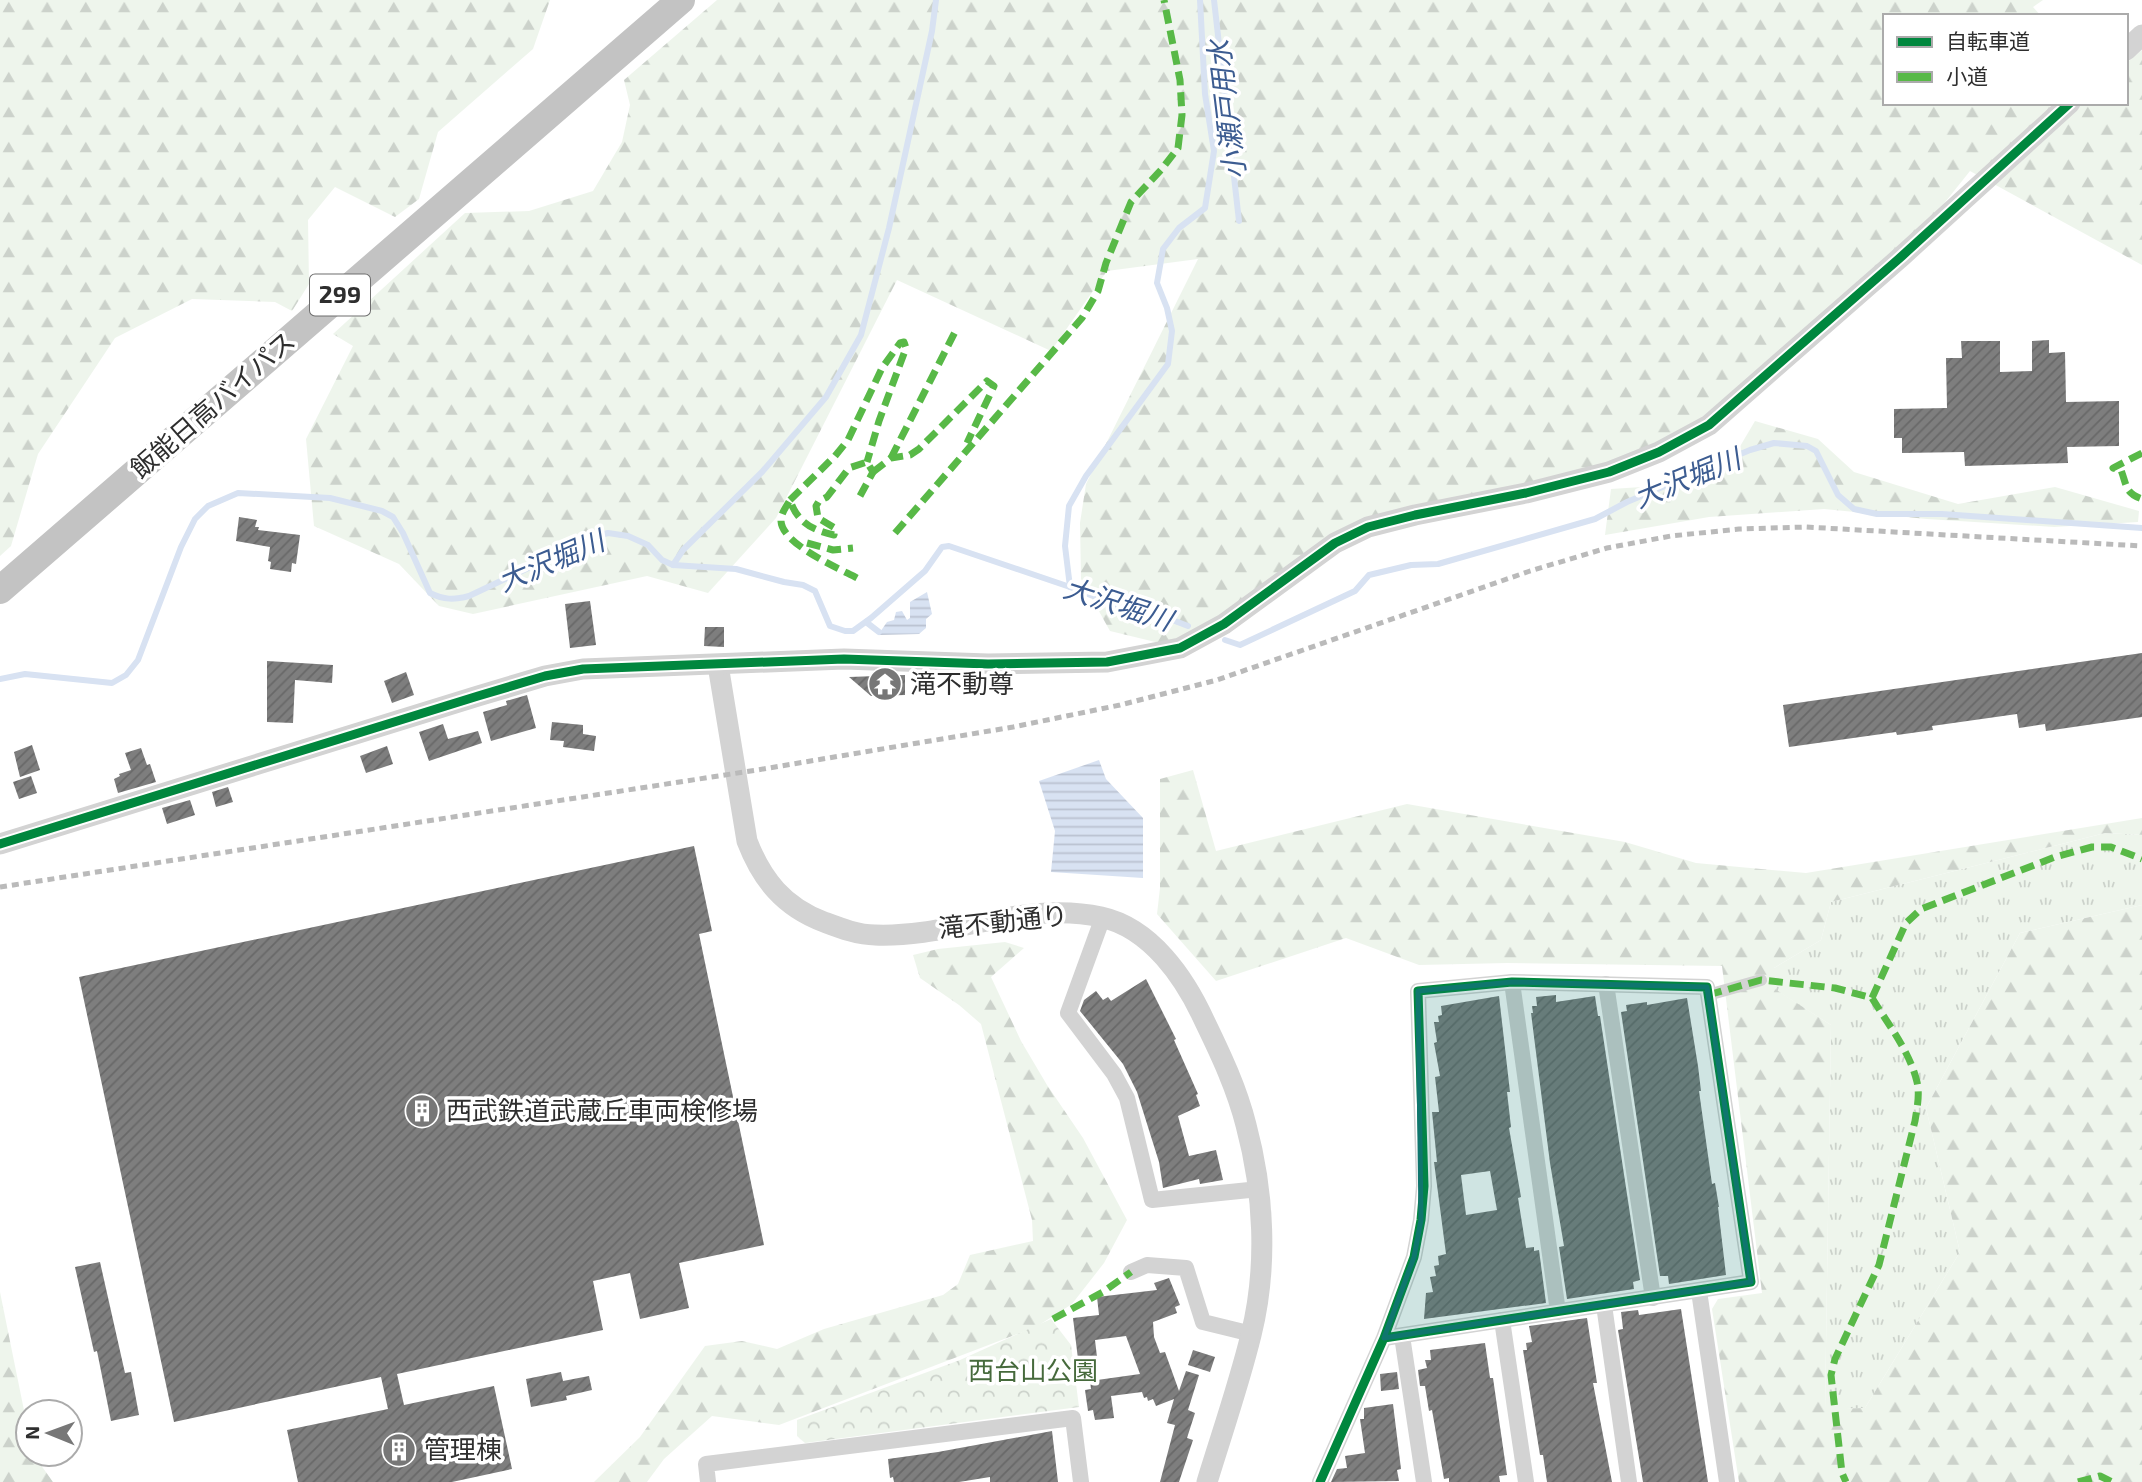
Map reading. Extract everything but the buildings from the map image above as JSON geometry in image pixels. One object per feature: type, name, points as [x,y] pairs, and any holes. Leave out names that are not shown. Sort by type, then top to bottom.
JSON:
[{"type":"highway","name":"飯能日高バイパス","points":[[0,590],[681,0]]},
{"type":"street","points":[[2128,48],[2142,35]]},
{"type":"street","points":[[0,844],[545,676],[583,669],[844,659],[988,664],[1098,662],[1180,648],[1224,624],[1335,543],[1368,527],[1609,472],[1659,452],[1709,425],[1902,257],[2068,105]]},
{"type":"street","name":"滝不動通り","points":[[718,665],[747,841],[757,866],[773,888],[790,904],[812,917],[845,930],[874,936],[1038,913],[1076,913],[1103,917],[1132,930],[1161,952],[1197,1003],[1226,1065],[1246,1124],[1259,1189],[1261,1231],[1260,1279],[1252,1334],[1207,1482]]},
{"type":"street","points":[[1103,917],[1068,1013],[1114,1074],[1127,1098],[1152,1200],[1259,1189]]},
{"type":"street","points":[[1708,995],[1760,980]]},
{"type":"street","points":[[1512,982],[1558,1312]]},
{"type":"street","points":[[1320,1482],[1329,1474],[1415,1258],[1424,1186],[1418,991],[1512,982],[1707,987],[1751,1282],[1384,1338]]},
{"type":"street","points":[[1606,984],[1653,1297]]},
{"type":"street","points":[[1131,1272],[1147,1265],[1186,1268],[1203,1322],[1252,1334]]},
{"type":"street","points":[[1699,1291],[1727,1482]]},
{"type":"street","points":[[1604,1305],[1629,1482]]},
{"type":"street","points":[[1502,1320],[1526,1482]]},
{"type":"street","points":[[1402,1336],[1424,1482]]},
{"type":"street","points":[[708,1482],[706,1464],[1073,1418],[1081,1482]]},
{"type":"highlighted area","points":[[1512,982],[1707,987],[1751,1282],[1384,1338],[1414,1257],[1421,1220],[1418,991]]},
{"type":"green space","points":[[0,0],[550,0],[533,49],[438,132],[419,199],[395,217],[335,187],[308,220],[309,284],[292,311],[275,302],[192,299],[115,338],[38,454],[11,546],[0,556]]},
{"type":"green space","points":[[717,0],[2043,0],[2033,7],[2039,14],[1883,14],[1883,105],[2128,105],[2128,61],[2142,50],[2142,265],[1970,171],[1902,256],[1659,452],[1368,527],[1180,648],[1110,631],[1081,579],[1080,523],[1086,484],[1198,259],[1107,271],[1051,351],[897,280],[776,518],[708,593],[647,576],[473,614],[439,606],[399,564],[314,526],[306,439],[353,346],[333,334],[465,213],[529,211],[593,191],[622,142],[630,105],[624,80]]},
{"type":"green space","points":[[1755,421],[1818,439],[1854,472],[1958,504],[2055,487],[2139,511],[2138,522],[2054,527],[1824,509],[1709,517],[1605,535],[1611,489],[1719,482]]},
{"type":"green space","points":[[1193,770],[1216,851],[1407,804],[1625,842],[1696,863],[1806,873],[2142,818],[2142,835],[2105,833],[1831,902],[1821,940],[1774,968],[1775,989],[1831,1025],[1825,1409],[1865,1408],[1960,1252],[1926,1108],[2020,933],[2142,905],[2142,1482],[1739,1482],[1712,1309],[1718,1299],[1762,1293],[1722,966],[1507,963],[1419,965],[1346,938],[1216,981],[1157,914],[1160,888],[1160,779]]},
{"type":"green space","points":[[2105,833],[2142,835],[2142,905],[2020,933],[1926,1108],[1960,1252],[1865,1408],[1825,1410],[1831,1025],[1774,989],[1774,968],[1821,940],[1831,902]]},
{"type":"green space","points":[[1005,942],[1024,948],[991,977],[1021,1041],[1083,1138],[1127,1220],[1104,1263],[1072,1304],[1036,1327],[779,1425],[712,1416],[664,1459],[647,1482],[594,1482],[640,1437],[705,1346],[742,1341],[777,1349],[824,1329],[943,1295],[958,1284],[970,1255],[1033,1241],[1032,1220],[981,1024],[920,978],[913,955],[938,949]]},
{"type":"green space","points":[[0,1292],[22,1398],[14,1398],[14,1468],[43,1468],[53,1482],[0,1482]]},
{"type":"green space","name":"西台山公園","points":[[1051,1319],[1071,1345],[1079,1407],[805,1443],[797,1436],[797,1420],[960,1360]]},
{"type":"water","points":[[927,592],[932,614],[926,619],[926,628],[919,634],[878,635],[887,622],[894,620],[896,612],[902,611],[907,620],[910,618],[910,602]]},
{"type":"water","points":[[1099,760],[1106,779],[1143,818],[1143,878],[1051,872],[1055,831],[1039,781]]},
{"type":"waterway","points":[[673,565],[683,550],[762,472],[826,397],[861,335],[889,228],[932,31],[936,0]]},
{"type":"waterway","points":[[1070,587],[1065,546],[1069,506],[1086,476],[1168,364],[1172,331],[1157,283],[1163,249],[1179,228],[1205,208],[1214,151],[1205,94],[1200,0]]},
{"type":"waterway","name":"小瀬戸用水","points":[[1214,0],[1239,221]]},
{"type":"waterway","name":"大沢堀川","points":[[1225,640],[1240,645],[1355,591],[1369,575],[1411,565],[1438,564],[1595,519],[1627,502],[1750,450],[1774,443],[1807,446],[1816,451],[1838,495],[1854,509],[1877,514],[1942,514],[2142,528]]},
{"type":"waterway","name":"大沢堀川","points":[[0,679],[25,674],[112,683],[126,675],[138,660],[181,547],[195,519],[208,506],[238,493],[330,498],[382,511],[393,517],[403,533],[430,593],[445,598],[469,596],[594,537],[608,533],[628,536],[648,545],[662,560],[673,565],[736,569],[803,585],[815,591],[830,626],[845,631],[853,631],[871,618],[925,571],[942,547],[949,546],[1070,587],[1139,614],[1188,626]]},
{"type":"waterway","points":[[866,622],[879,632]]},
{"type":"railway","points":[[0,887],[757,770],[1013,727],[1120,705],[1217,680],[1530,571],[1607,548],[1671,536],[1739,529],[1806,527],[2142,546]]},
{"type":"marked path","points":[[895,533],[1082,318],[1098,291],[1106,263],[1131,202],[1178,148],[1182,115],[1180,80],[1164,0]]},
{"type":"marked path","points":[[891,458],[956,330]]},
{"type":"marked path","points":[[790,500],[848,440],[882,368],[900,343],[904,342],[906,348],[867,462]]},
{"type":"marked path","points":[[873,472],[891,458],[910,455],[919,449],[987,381],[994,386],[967,443]]},
{"type":"marked path","points":[[2142,453],[2113,468],[2121,470],[2129,491],[2142,499]]},
{"type":"marked path","points":[[857,578],[800,547],[784,530],[781,521],[790,500],[806,524],[834,535],[835,528],[818,518],[816,506],[827,497],[849,468],[867,462],[873,472],[860,496]]},
{"type":"marked path","points":[[807,543],[833,550],[853,548]]},
{"type":"marked path","points":[[1872,998],[1906,923],[1921,909],[2055,857],[2092,847],[2111,847],[2142,859]]},
{"type":"marked path","points":[[1708,995],[1761,980],[1835,988],[1872,998],[1904,1049],[1914,1071],[1918,1097],[1915,1121],[1879,1265],[1835,1359],[1831,1375],[1842,1473],[1846,1482]]},
{"type":"marked path","points":[[1053,1319],[1103,1292],[1131,1272]]},
{"type":"marked path","points":[[2078,1482],[2100,1476],[2112,1482]]},
{"type":"cycle path","points":[[0,844],[478,696],[545,676],[583,669],[844,659],[988,664],[1107,662],[1180,648],[1224,624],[1335,543],[1368,527],[1609,472],[1659,452],[1709,425],[1902,256],[2068,105]]},
{"type":"cycle path","points":[[1320,1482],[1384,1338],[1414,1257],[1424,1186],[1418,991],[1512,982],[1707,987],[1751,1282],[1384,1338]]},
{"type":"place","name":"滝不動尊","points":[[885,684]]},
{"type":"place","name":"西武鉄道武蔵丘車両検修場","points":[[422,1111]]},
{"type":"place","name":"管理棟","points":[[399,1450]]}]
